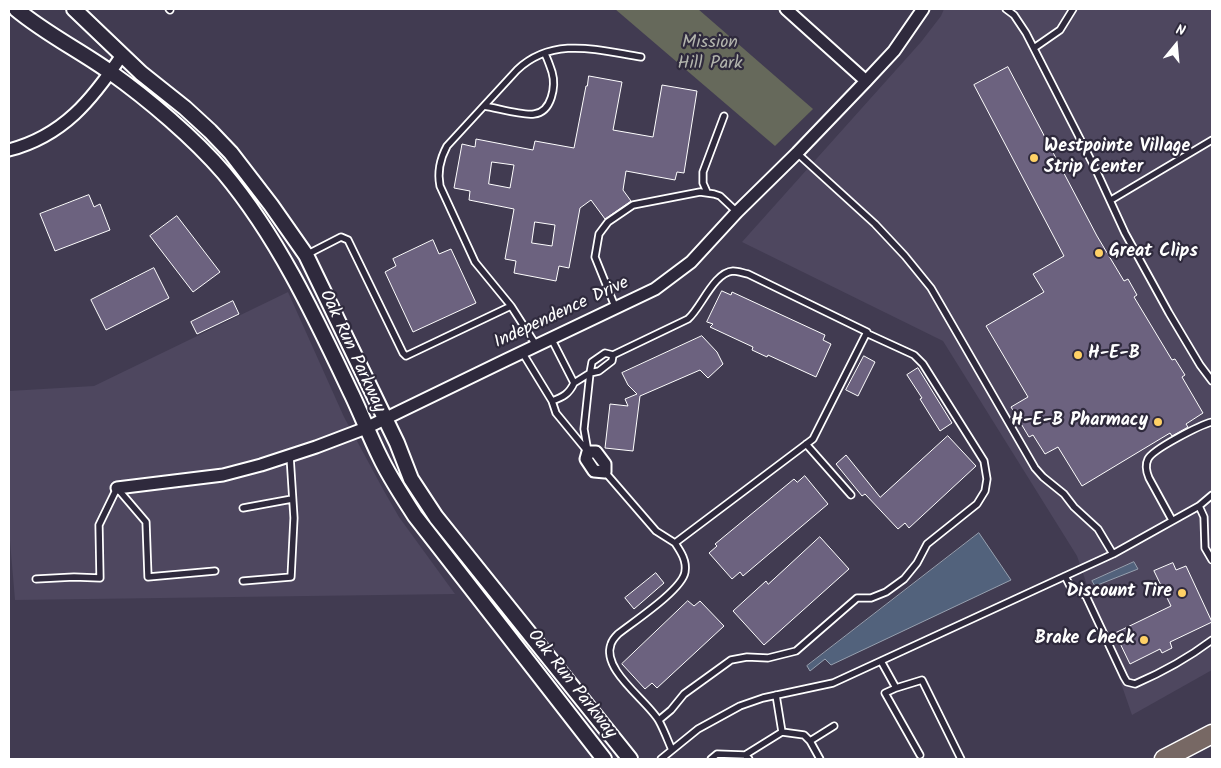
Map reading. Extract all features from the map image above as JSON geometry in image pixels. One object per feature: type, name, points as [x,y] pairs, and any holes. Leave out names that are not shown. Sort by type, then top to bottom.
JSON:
[{"type":"main road","points":[[1164,759],[1212,734]]},
{"type":"street","name":"Oak Run Parkway","points":[[16,9],[47,33],[110,72],[198,145],[251,207],[299,284],[380,458],[415,516],[604,759]]},
{"type":"street","name":"Oak Run Parkway","points":[[74,9],[122,55],[185,108],[231,153],[250,176],[306,255],[385,418],[411,479],[436,517],[630,759]]},
{"type":"street","points":[[787,9],[866,80]]},
{"type":"street","name":"Independence Drive","points":[[118,488],[224,475],[290,456],[366,428],[656,289],[691,262],[797,153],[894,51],[923,9]]},
{"type":"street","points":[[9,150],[35,142],[71,118],[91,98],[122,55]]},
{"type":"street","points":[[588,452],[596,452],[605,464],[605,472]]},
{"type":"lane","points":[[1006,9],[1019,21],[1034,48],[1111,200],[1125,234],[1154,288],[1200,365],[1212,381]]},
{"type":"lane","points":[[1034,48],[1058,33],[1072,9]]},
{"type":"lane","points":[[536,345],[511,306],[475,262],[443,194],[439,178],[440,161],[447,146],[523,64],[564,48],[581,47],[640,57]]},
{"type":"lane","points":[[484,106],[527,114],[541,112],[550,100],[554,85],[545,54]]},
{"type":"lane","points":[[707,192],[703,183],[703,172],[724,116]]},
{"type":"lane","points":[[1111,200],[1212,140]]},
{"type":"lane","points":[[797,153],[874,224],[919,273],[940,302],[1035,468],[1098,529],[1113,554]]},
{"type":"lane","points":[[616,309],[595,257],[599,234],[608,222],[633,205],[693,193],[707,192],[720,196],[738,212]]},
{"type":"lane","points":[[306,255],[341,237],[348,240],[403,354],[406,356],[511,306]]},
{"type":"lane","points":[[588,452],[584,429],[592,362],[605,353],[613,355],[688,319],[697,310],[710,288],[728,272],[734,271],[748,274],[914,355],[923,364],[984,461],[987,480],[985,491],[977,504],[927,544],[917,563],[904,580],[886,592],[871,598],[856,598],[796,651],[768,658],[747,657],[731,660],[684,694],[671,710],[659,720]]},
{"type":"lane","points":[[675,543],[813,439],[866,333]]},
{"type":"lane","points":[[551,338],[574,383]]},
{"type":"lane","points":[[522,352],[552,401],[556,413],[588,452]]},
{"type":"lane","points":[[552,401],[570,392],[574,383],[590,373],[599,371],[612,361],[613,355]]},
{"type":"lane","points":[[1172,520],[1146,472],[1151,454],[1197,428],[1212,422]]},
{"type":"lane","points":[[806,444],[851,495]]},
{"type":"lane","points":[[243,581],[291,577],[294,518],[290,456]]},
{"type":"lane","points":[[605,472],[656,531],[675,543],[686,564],[684,577],[676,589],[618,634],[611,643],[610,652],[612,663],[620,676],[659,720],[672,750]]},
{"type":"lane","points":[[36,579],[74,576],[100,578],[99,525],[118,488],[146,522],[148,577],[215,571]]},
{"type":"lane","points":[[661,759],[698,729],[740,706],[763,698],[833,683],[1113,554],[1199,506],[1212,495]]},
{"type":"lane","points":[[243,508],[292,499]]},
{"type":"lane","points":[[1199,506],[1204,520],[1205,548],[1212,560]]},
{"type":"lane","points":[[1204,520],[1212,521]]},
{"type":"lane","points":[[1065,576],[1070,586],[1086,596],[1124,677],[1130,683],[1135,684],[1170,668],[1212,640]]},
{"type":"lane","points":[[881,661],[896,688]]},
{"type":"lane","points":[[920,755],[885,694],[896,688],[922,680],[960,759]]},
{"type":"lane","points":[[776,695],[782,732]]},
{"type":"lane","points":[[810,741],[834,726]]},
{"type":"lane","points":[[711,759],[717,754],[747,757],[782,732],[804,735],[810,741],[820,759]]},
{"type":"shaded area","points":[[944,9],[1212,9],[1212,670],[1132,715],[1077,556],[943,341],[742,242],[921,42],[941,16]]},
{"type":"shaded area","points":[[288,292],[344,417],[384,491],[399,517],[455,594],[15,600],[9,529],[9,391],[94,386]]},
{"type":"green space","name":"Mission Hill Park","points":[[615,9],[698,9],[813,109],[775,146]]},
{"type":"water","points":[[979,533],[1011,580],[831,665],[825,659],[810,671],[807,666]]},
{"type":"water","points":[[1134,562],[1138,569],[1095,586],[1092,581]]},
{"type":"building","name":"H-E-B","points":[[1008,67],[1097,236],[1124,281],[1128,279],[1137,295],[1134,297],[1172,360],[1175,359],[1185,375],[1182,377],[1203,413],[1186,424],[1188,427],[1172,436],[1170,433],[1082,486],[1058,447],[1045,454],[1033,435],[1029,437],[1011,407],[1028,397],[986,326],[1044,292],[1033,274],[1064,256],[974,85]]},
{"type":"building","points":[[589,76],[622,82],[613,130],[653,137],[662,85],[697,91],[684,173],[677,172],[675,180],[626,171],[623,190],[631,201],[605,219],[591,200],[580,208],[569,268],[559,266],[556,281],[514,273],[516,261],[505,259],[514,209],[469,200],[470,191],[454,188],[462,144],[475,147],[476,139],[533,150],[535,141],[574,148]],"holes":[[[492,162],[514,165],[510,188],[489,184]],[[535,222],[555,225],[552,246],[532,243]]]},
{"type":"building","points":[[89,195],[94,207],[100,204],[110,230],[55,251],[40,214]]},
{"type":"building","points":[[177,216],[220,272],[193,292],[150,236]]},
{"type":"building","points":[[433,240],[439,254],[451,249],[476,303],[413,332],[385,272],[396,266],[393,259]]},
{"type":"building","points":[[154,268],[169,298],[106,330],[91,300]]},
{"type":"building","points":[[722,291],[731,295],[732,292],[825,335],[823,340],[831,344],[816,377],[768,355],[767,357],[752,350],[753,347],[710,327],[713,324],[707,322]]},
{"type":"building","points":[[233,301],[239,314],[197,334],[191,322]]},
{"type":"building","points":[[702,336],[717,352],[723,364],[708,378],[700,370],[640,396],[633,451],[605,448],[610,404],[628,406],[625,399],[637,394],[628,385],[622,373]]},
{"type":"building","points":[[864,356],[875,362],[858,396],[846,390]]},
{"type":"building","points":[[918,368],[952,423],[940,431],[907,375]]},
{"type":"building","points":[[948,436],[976,466],[909,528],[905,523],[898,529],[865,494],[862,496],[836,464],[846,455],[880,497]]},
{"type":"building","points":[[805,476],[828,504],[743,576],[740,572],[732,579],[709,553],[717,546],[715,544],[794,479],[797,482]]},
{"type":"building","points":[[820,537],[849,569],[764,645],[733,611],[766,581],[768,584]]},
{"type":"building","points":[[1173,563],[1176,570],[1186,566],[1212,622],[1170,642],[1172,648],[1162,653],[1160,649],[1130,664],[1115,633],[1171,606],[1154,571]]},
{"type":"building","points":[[656,573],[664,583],[634,609],[625,598]]},
{"type":"building","points":[[688,601],[694,606],[700,601],[724,626],[657,688],[652,683],[645,689],[622,664]]},
{"type":"place","name":"Westpointe Village Strip Center","points":[[1034,158]]},
{"type":"place","name":"Great Clips","points":[[1099,253]]},
{"type":"place","name":"H-E-B","points":[[1078,355]]},
{"type":"place","name":"H-E-B Pharmacy","points":[[1158,422]]},
{"type":"place","name":"Discount Tire","points":[[1182,593]]},
{"type":"place","name":"Brake Check","points":[[1144,640]]}]
